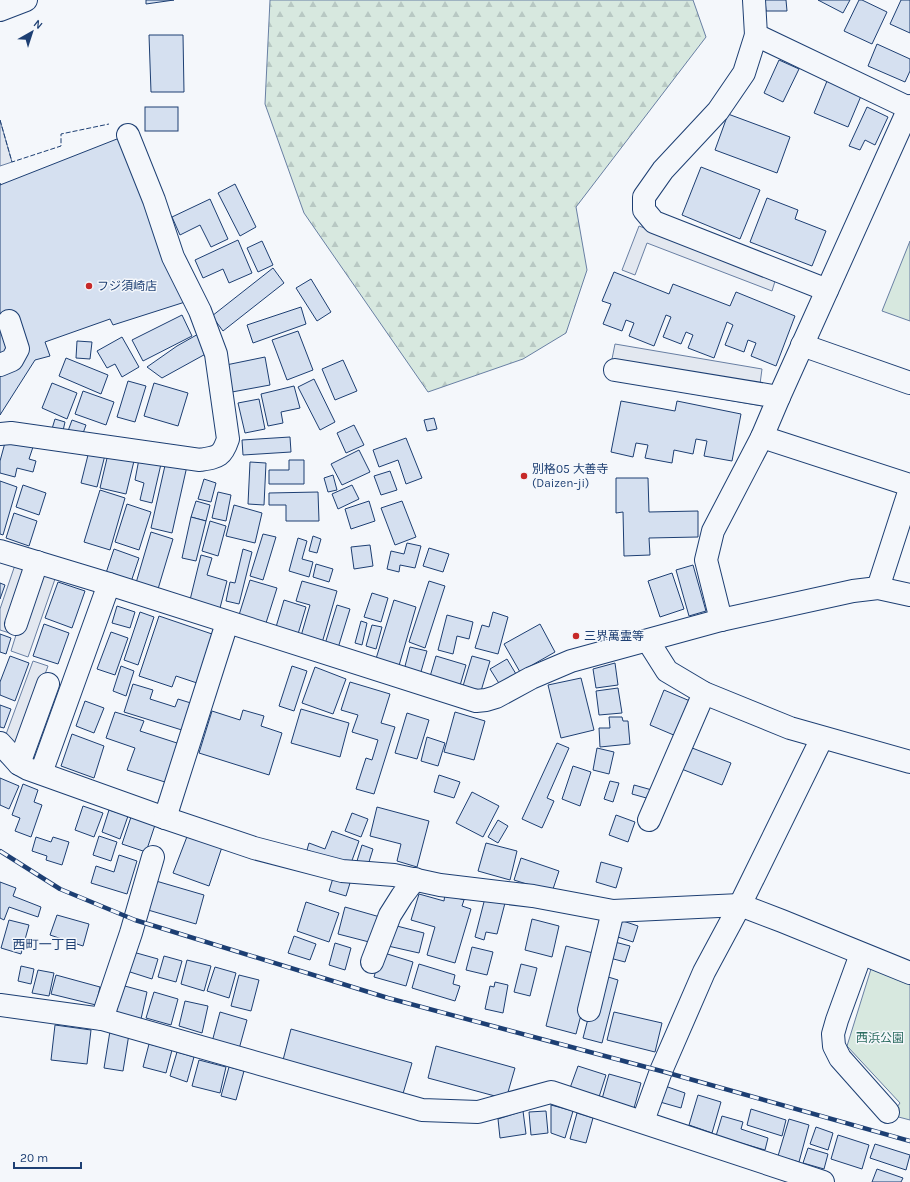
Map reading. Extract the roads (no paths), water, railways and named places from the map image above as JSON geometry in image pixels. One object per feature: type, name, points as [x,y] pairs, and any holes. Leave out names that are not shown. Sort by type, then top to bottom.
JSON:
[{"type":"street","points":[[0,10],[26,0]]},
{"type":"street","points":[[754,0],[756,35],[744,73],[718,111],[663,170],[644,197],[644,210],[654,222],[827,290]]},
{"type":"street","points":[[721,620],[706,560],[713,531],[762,437],[778,397],[909,112],[756,35]]},
{"type":"street","points":[[0,434],[10,433],[200,460],[215,457],[224,451],[228,439],[216,354],[200,311],[173,258],[154,200],[128,135]]},
{"type":"street","points":[[0,365],[12,360],[18,349],[9,321]]},
{"type":"street","points":[[802,345],[910,383]]},
{"type":"street","points":[[615,370],[778,397]]},
{"type":"street","points":[[762,437],[910,485]]},
{"type":"street","points":[[878,588],[910,489]]},
{"type":"street","points":[[0,551],[109,584],[227,623],[476,701],[486,700],[496,696],[531,678],[571,661],[721,620],[853,590],[878,588],[910,595]]},
{"type":"street","points":[[16,624],[37,562]]},
{"type":"street","points":[[41,773],[109,584]]},
{"type":"street","points":[[165,818],[227,623]]},
{"type":"street","points":[[648,641],[667,672],[704,693],[790,728],[910,762]]},
{"type":"street","points":[[19,764],[48,684]]},
{"type":"street","points":[[649,820],[704,693]]},
{"type":"street","points":[[643,1121],[661,1071],[704,972],[740,905],[822,738]]},
{"type":"street","points":[[0,743],[19,764],[28,769],[254,848],[342,871],[394,875],[440,885],[533,896],[613,911],[740,905],[910,973]]},
{"type":"street","points":[[102,1019],[135,920],[153,857]]},
{"type":"street","points":[[372,962],[390,915],[415,879]]},
{"type":"street","points":[[589,1010],[613,911]]},
{"type":"street","points":[[861,954],[837,1020],[833,1034],[834,1046],[840,1058],[888,1112]]},
{"type":"street","points":[[0,1005],[102,1019],[422,1110],[478,1112],[551,1092],[643,1121],[823,1182]]},
{"type":"railway","points":[[0,851],[60,889],[135,920],[388,998],[661,1071],[910,1141]]},
{"type":"place","name":"フジ須崎店","points":[[89,286]]},
{"type":"place","name":"別格05 大善寺 (Daizen-ji)","points":[[524,476]]},
{"type":"place","name":"三界萬霊等","points":[[576,636]]},
{"type":"district","name":"西町一丁目","points":[[45,944]]},
{"type":"park label","name":"西浜公園","points":[[880,1038]]}]
